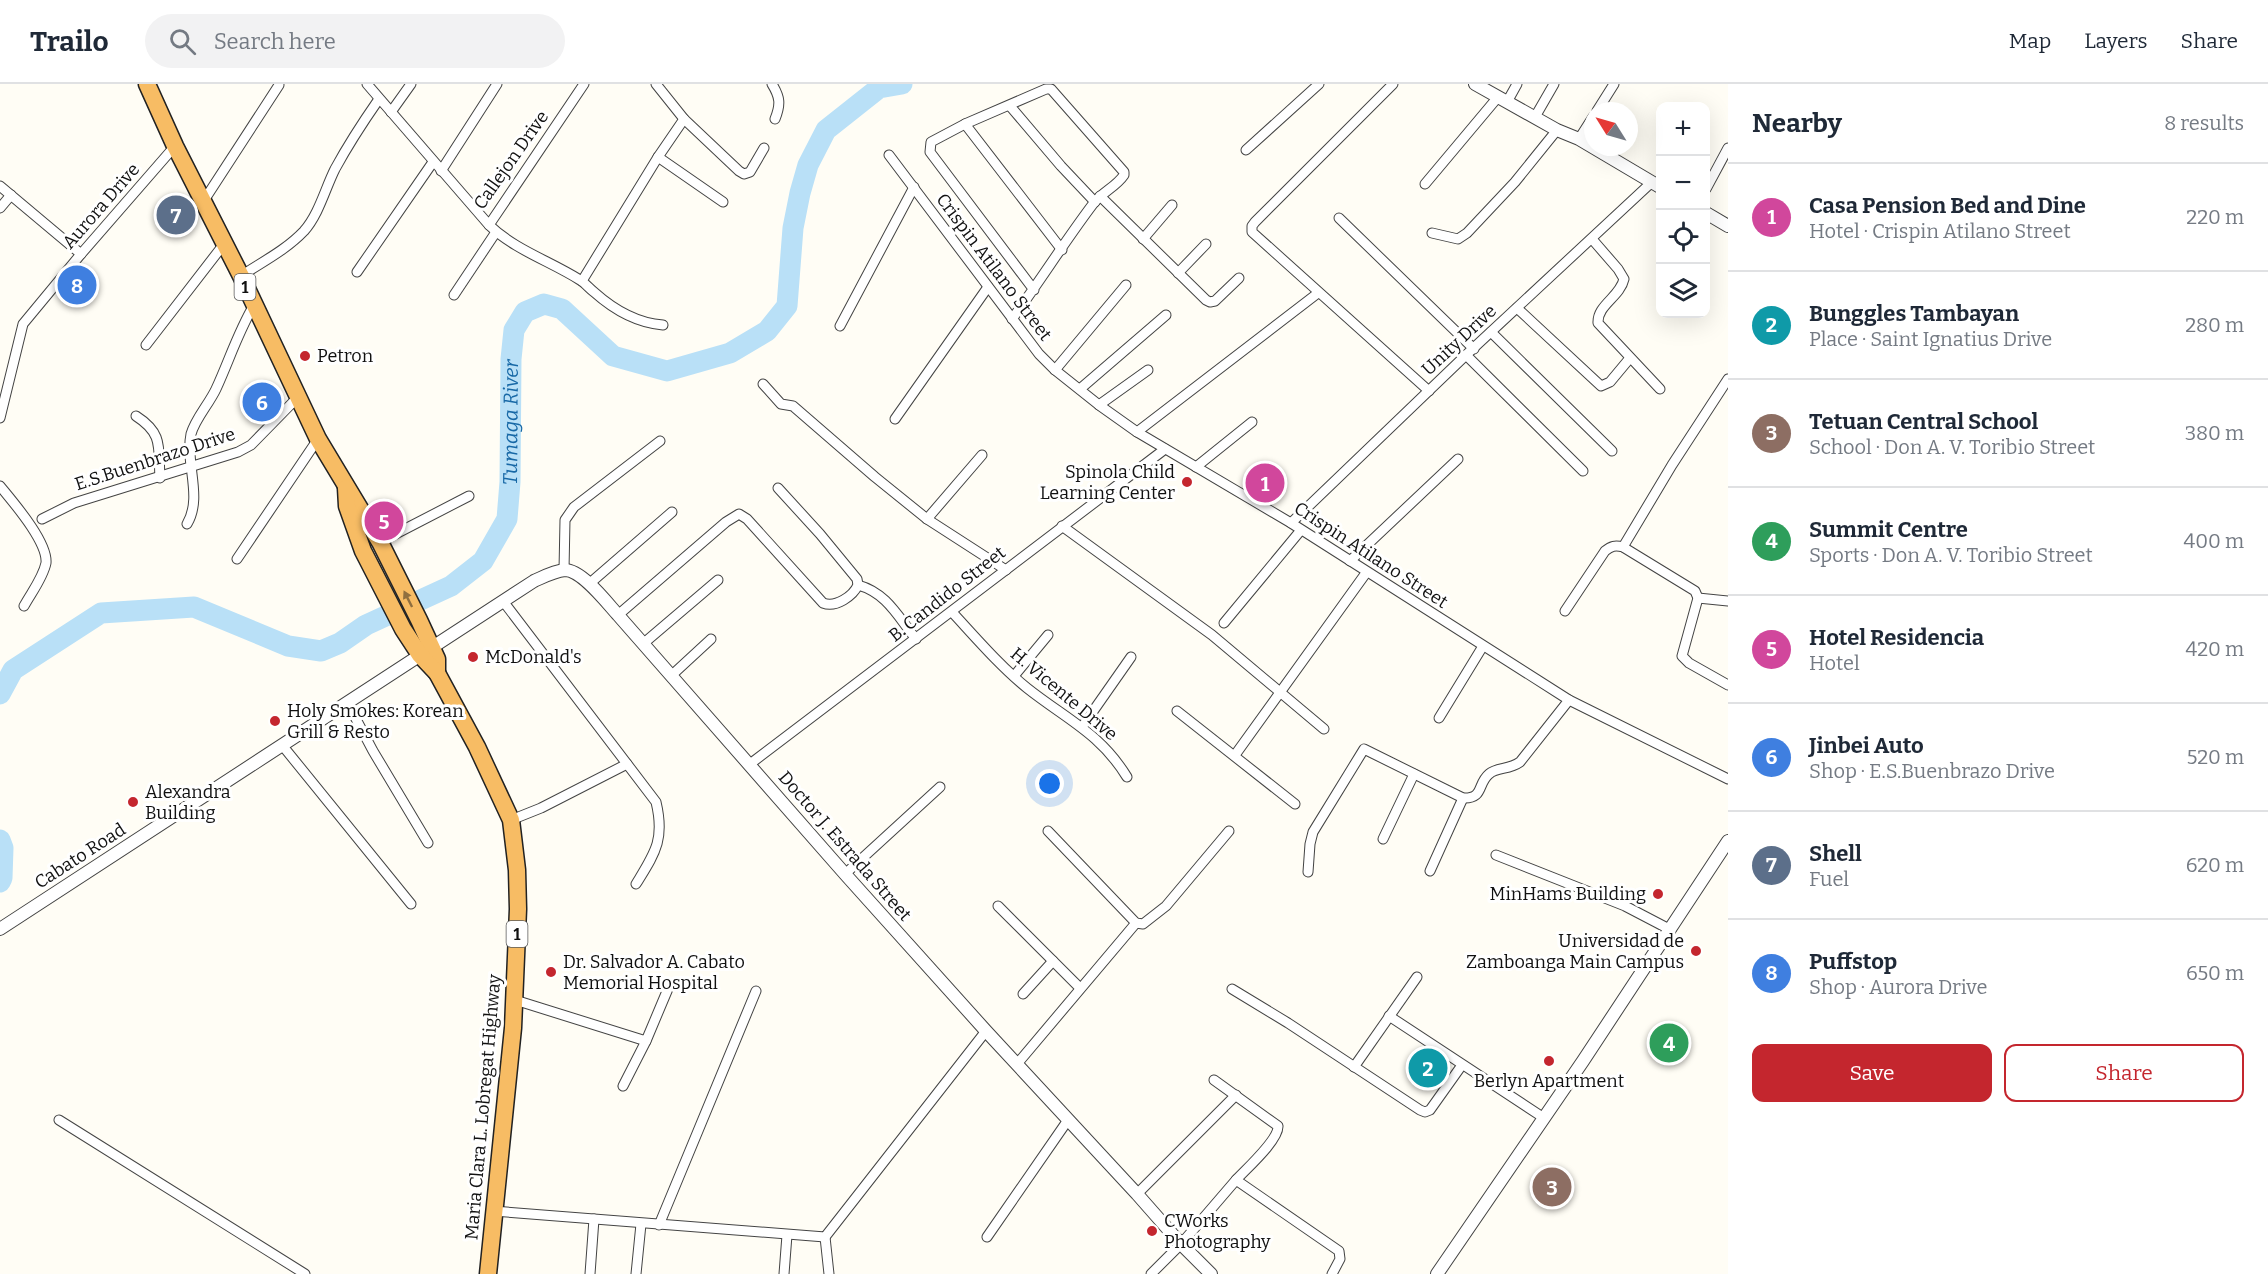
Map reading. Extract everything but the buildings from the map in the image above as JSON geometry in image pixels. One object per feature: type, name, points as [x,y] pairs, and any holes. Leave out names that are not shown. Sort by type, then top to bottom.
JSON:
[{"type":"highway","name":"Maria Clara L. Lobregat Highway","points":[[147,84],[318,440],[380,542],[419,620],[426,651],[477,747],[511,820],[517,870],[513,1028],[488,1274]]},
{"type":"highway","name":"Maria Clara L. Lobregat Highway","points":[[346,488],[347,506],[363,551],[403,629],[426,651]]},
{"type":"street","name":"Callejon Drive","points":[[367,84],[492,229],[584,84]]},
{"type":"street","points":[[391,112],[411,84]]},
{"type":"street","points":[[441,171],[497,84]]},
{"type":"street","points":[[656,84],[684,119],[744,174],[750,172],[764,148]]},
{"type":"street","points":[[772,84],[779,95],[780,106],[775,118]]},
{"type":"street","points":[[1246,150],[1319,84]]},
{"type":"street","points":[[1393,84],[1252,226],[1252,232],[1429,392]]},
{"type":"street","points":[[1475,84],[1656,185]]},
{"type":"street","points":[[1425,184],[1517,84]]},
{"type":"street","points":[[1535,117],[1554,84]]},
{"type":"street","points":[[1603,102],[1614,84]]},
{"type":"street","points":[[203,202],[279,85]]},
{"type":"street","points":[[1012,319],[1034,290],[1097,199],[1122,179],[1124,172],[1055,92],[1046,89],[965,124],[932,142],[930,152],[1034,290]]},
{"type":"street","points":[[241,276],[285,248],[305,230],[316,212],[334,171],[379,99]]},
{"type":"street","points":[[1010,106],[1061,166],[1210,302],[1215,301],[1239,278]]},
{"type":"street","points":[[582,281],[684,119]]},
{"type":"street","points":[[965,124],[1062,250]]},
{"type":"street","points":[[1432,233],[1458,239],[1467,233],[1515,182],[1557,130]]},
{"type":"street","points":[[1579,140],[1584,132]]},
{"type":"street","name":"Aurora Drive","points":[[0,418],[22,324],[175,146]]},
{"type":"street","points":[[1710,182],[1728,148]]},
{"type":"street","name":"Crispin Atilano Street","points":[[889,155],[1039,354],[1055,370],[1099,405],[1137,432],[1291,523],[1366,573],[1569,700],[1728,779]]},
{"type":"street","points":[[658,157],[723,202]]},
{"type":"street","points":[[357,272],[433,162]]},
{"type":"street","name":"Unity Drive","points":[[1291,523],[1491,332],[1592,239],[1656,185]]},
{"type":"street","points":[[0,186],[81,254]]},
{"type":"street","points":[[840,326],[914,187]]},
{"type":"street","points":[[0,208],[11,195]]},
{"type":"street","points":[[1143,239],[1172,205]]},
{"type":"street","points":[[1710,215],[1728,226]]},
{"type":"street","points":[[1340,218],[1583,471]]},
{"type":"street","points":[[453,295],[492,229],[520,248],[582,281],[615,308],[647,324],[663,325]]},
{"type":"street","points":[[1592,239],[1624,279],[1622,287],[1599,314],[1598,323],[1660,388]]},
{"type":"street","points":[[146,345],[224,244]]},
{"type":"street","points":[[1178,273],[1206,244]]},
{"type":"street","points":[[1055,370],[1126,285]]},
{"type":"street","points":[[896,419],[988,287]]},
{"type":"street","points":[[1137,432],[1318,294]]},
{"type":"street","points":[[187,524],[192,516],[195,501],[189,466],[191,433],[215,390],[236,338],[254,305]]},
{"type":"street","points":[[1517,308],[1601,386],[1610,382],[1630,358]]},
{"type":"street","points":[[1080,390],[1166,315]]},
{"type":"street","points":[[1491,332],[1612,451]]},
{"type":"street","points":[[1099,405],[1148,370]]},
{"type":"street","points":[[1623,547],[1672,465],[1728,379]]},
{"type":"street","points":[[763,384],[782,404],[793,406],[927,519],[1006,570]]},
{"type":"street","name":"E.S.Buenbrazo Drive","points":[[42,519],[75,502],[160,478],[189,466],[203,464],[238,452],[251,445],[298,397]]},
{"type":"street","points":[[136,416],[150,424],[157,436],[160,478]]},
{"type":"street","points":[[1196,467],[1252,422]]},
{"type":"street","points":[[237,559],[318,440]]},
{"type":"street","points":[[426,651],[534,581],[564,570],[566,520],[574,507],[660,441]]},
{"type":"street","name":"B. Candido Street","points":[[750,765],[1165,449]]},
{"type":"street","points":[[927,519],[982,455]]},
{"type":"street","points":[[1350,561],[1458,459]]},
{"type":"street","points":[[0,486],[34,532],[46,558],[43,573],[24,606]]},
{"type":"street","points":[[618,615],[739,514],[747,519],[823,603],[832,604],[854,593],[858,585],[857,579],[778,488]]},
{"type":"street","points":[[380,542],[469,496]]},
{"type":"street","points":[[589,584],[672,512]]},
{"type":"street","points":[[1062,526],[1212,635],[1324,729]]},
{"type":"street","points":[[1224,623],[1301,530]]},
{"type":"street","points":[[1565,611],[1605,551],[1617,545],[1690,588],[1698,598],[1728,601]]},
{"type":"street","name":"Doctor J. Estrada Street","points":[[564,570],[572,571],[589,584],[644,643],[986,1032],[1211,1274]]},
{"type":"street","points":[[1235,755],[1366,573]]},
{"type":"street","points":[[644,643],[718,580]]},
{"type":"street","points":[[858,585],[873,589],[881,595],[916,639]]},
{"type":"street","points":[[1698,598],[1682,656],[1689,663],[1728,685]]},
{"type":"street","points":[[503,601],[656,802],[661,824],[659,838],[652,858],[636,884]]},
{"type":"street","name":"H. Vicente Drive","points":[[952,612],[1014,676],[1082,727],[1114,757],[1127,777]]},
{"type":"street","points":[[1014,676],[1048,635]]},
{"type":"street","points":[[672,675],[711,639]]},
{"type":"street","points":[[1439,718],[1483,646]]},
{"type":"street","name":"Cabato Road","points":[[0,929],[426,651]]},
{"type":"street","points":[[1082,727],[1131,657]]},
{"type":"street","points":[[1308,872],[1313,832],[1365,749],[1462,798],[1469,798],[1477,795],[1487,775],[1495,770],[1513,767],[1520,762],[1569,700]]},
{"type":"street","points":[[347,702],[373,752],[429,843]]},
{"type":"street","points":[[1177,711],[1295,804]]},
{"type":"street","points":[[282,745],[411,904]]},
{"type":"street","points":[[511,820],[541,808],[627,764]]},
{"type":"street","points":[[1383,839],[1414,774]]},
{"type":"street","points":[[845,874],[940,787]]},
{"type":"street","points":[[1430,872],[1462,798]]},
{"type":"street","points":[[1048,831],[1137,923]]},
{"type":"street","points":[[1017,1064],[1137,923],[1148,922],[1166,906],[1229,831]]},
{"type":"street","points":[[1437,1274],[1671,930],[1728,841]]},
{"type":"street","points":[[1496,855],[1625,906],[1671,930]]},
{"type":"street","points":[[998,906],[1080,988]]},
{"type":"street","points":[[1023,994],[1053,961]]},
{"type":"street","points":[[1354,1066],[1417,976]]},
{"type":"street","points":[[623,1086],[646,1041],[670,984]]},
{"type":"street","points":[[1232,989],[1425,1112],[1430,1110],[1462,1065]]},
{"type":"street","points":[[659,1225],[756,991]]},
{"type":"street","points":[[514,1000],[646,1041]]},
{"type":"street","points":[[1389,1016],[1544,1118]]},
{"type":"street","points":[[829,1274],[825,1237],[986,1032]]},
{"type":"street","points":[[1151,1274],[1181,1244],[1278,1131],[1278,1126],[1274,1122],[1214,1080]]},
{"type":"street","points":[[1137,1194],[1236,1095]]},
{"type":"street","points":[[987,1237],[1068,1119]]},
{"type":"street","points":[[59,1120],[305,1274]]},
{"type":"street","points":[[1236,1180],[1339,1251],[1340,1259],[1332,1274]]},
{"type":"street","points":[[493,1211],[825,1237]]},
{"type":"street","points":[[590,1274],[594,1219]]},
{"type":"street","points":[[636,1274],[641,1224]]},
{"type":"street","points":[[784,1274],[788,1235]]},
{"type":"waterway","name":"Tumaga River","points":[[0,694],[13,670],[101,613],[194,607],[288,646],[321,651],[340,643],[366,625],[451,586],[483,561],[507,519],[510,482],[511,359],[514,330],[525,312],[544,304],[562,309],[613,356],[667,371],[730,353],[767,331],[787,306],[793,228],[800,193],[808,165],[826,130],[879,88],[902,84]]},
{"type":"waterway","name":"Tumaga River","points":[[0,840],[3,848],[0,882]]},
{"type":"place","name":"Shell","points":[[176,215]]},
{"type":"place","name":"Puffstop","points":[[77,285]]},
{"type":"place","name":"Petron","points":[[305,356]]},
{"type":"place","name":"Jinbei Auto","points":[[262,402]]},
{"type":"place","name":"Spinola Child Learning Center","points":[[1187,482]]},
{"type":"place","name":"Casa Pension Bed and Dine","points":[[1265,483]]},
{"type":"place","name":"Hotel Residencia","points":[[384,521]]},
{"type":"place","name":"McDonald's","points":[[473,657]]},
{"type":"place","name":"Holy Smokes: Korean Grill & Resto","points":[[275,721]]},
{"type":"place","name":"Alexandra Building","points":[[133,802]]},
{"type":"place","name":"MinHams Building","points":[[1658,894]]},
{"type":"place","name":"Universidad de Zamboanga Main Campus","points":[[1696,951]]},
{"type":"place","name":"Dr. Salvador A. Cabato Memorial Hospital","points":[[551,972]]},
{"type":"place","name":"Summit Centre","points":[[1669,1043]]},
{"type":"place","name":"Berlyn Apartment","points":[[1549,1061]]},
{"type":"place","name":"Bunggles Tambayan","points":[[1428,1068]]},
{"type":"place","name":"Tetuan Central School","points":[[1552,1187]]},
{"type":"place","name":"CWorks Photography","points":[[1152,1231]]}]
